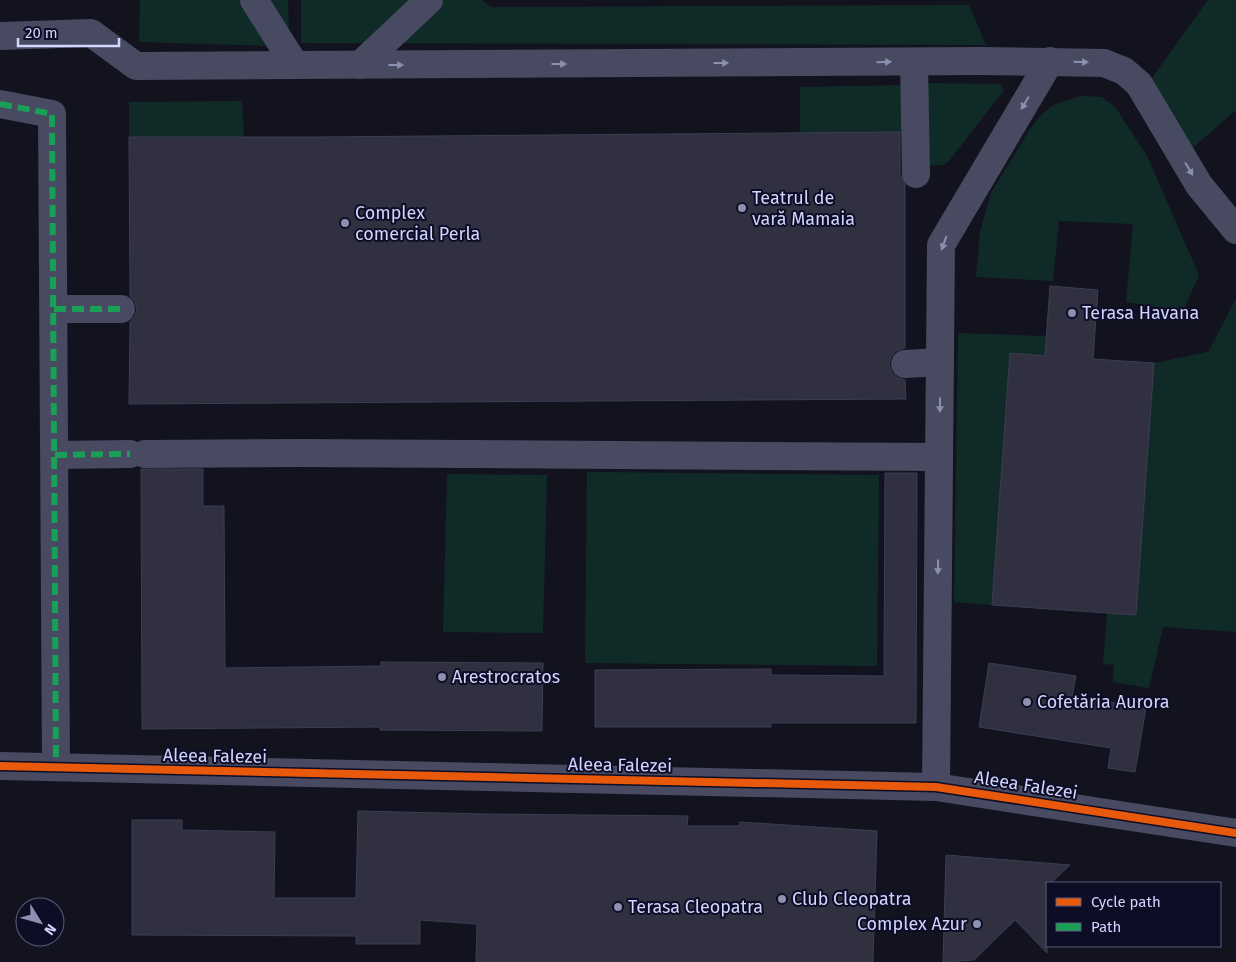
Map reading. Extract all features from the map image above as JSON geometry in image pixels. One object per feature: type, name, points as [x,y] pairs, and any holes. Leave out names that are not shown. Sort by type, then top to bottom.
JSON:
[{"type":"street","points":[[254,0],[295,65]]},
{"type":"street","points":[[360,65],[428,0]]},
{"type":"street","points":[[0,36],[91,33],[136,66],[1050,61],[1104,63],[1124,71],[1139,84],[1199,185],[1236,230]]},
{"type":"street","points":[[936,787],[941,245],[1050,61]]},
{"type":"street","points":[[914,62],[916,174]]},
{"type":"street","points":[[0,104],[52,114],[56,767]]},
{"type":"street","points":[[54,309],[120,309]]},
{"type":"street","points":[[905,364],[940,362]]},
{"type":"street","points":[[54,455],[301,453],[939,457]]},
{"type":"street","name":"Aleea Falezei","points":[[0,766],[936,787],[1236,833]]},
{"type":"green space","points":[[140,0],[239,0],[269,46],[139,42]]},
{"type":"green space","points":[[265,0],[288,0],[289,38]]},
{"type":"green space","points":[[301,0],[482,0],[491,7],[969,5],[986,45],[301,43]]},
{"type":"green space","points":[[1208,0],[1236,0],[1236,110],[1188,152],[1149,82]]},
{"type":"green space","points":[[922,83],[1000,84],[1004,90],[949,161],[943,165],[923,166]]},
{"type":"green space","points":[[905,85],[905,132],[800,133],[800,87]]},
{"type":"green space","points":[[1081,96],[1102,97],[1116,108],[1147,156],[1199,275],[1183,311],[1126,302],[1133,224],[1059,221],[1053,281],[976,277],[980,232],[991,193],[1030,129],[1042,114],[1055,104]]},
{"type":"green space","points":[[242,101],[244,138],[129,137],[129,102]]},
{"type":"green space","points":[[1236,299],[1236,632],[1163,627],[1149,688],[1113,682],[1114,665],[1103,664],[1107,613],[1136,615],[1154,363],[1208,352]]},
{"type":"green space","points":[[958,333],[1046,336],[1045,356],[1010,354],[992,605],[954,602]]},
{"type":"green space","points":[[587,472],[879,475],[877,666],[585,663]]},
{"type":"green space","points":[[447,474],[547,475],[543,633],[443,632]]},
{"type":"building","points":[[900,132],[900,174],[905,184],[905,348],[896,351],[891,357],[889,364],[892,373],[898,378],[905,380],[906,399],[129,404],[130,322],[135,316],[137,309],[135,302],[130,296],[129,137]]},
{"type":"building","points":[[1050,286],[1098,290],[1093,359],[1154,363],[1136,615],[992,605],[1010,353],[1045,356]]},
{"type":"building","points":[[141,469],[203,469],[203,506],[224,506],[225,668],[381,666],[381,662],[543,663],[542,731],[380,730],[380,727],[142,729]]},
{"type":"building","points":[[885,473],[917,473],[916,723],[771,723],[771,727],[595,727],[595,670],[771,669],[771,675],[884,676]]},
{"type":"building","points":[[989,663],[1076,676],[1072,696],[1146,708],[1135,772],[1108,768],[1111,748],[979,727]]},
{"type":"building","points":[[358,811],[688,816],[687,826],[739,826],[740,822],[877,831],[873,962],[476,962],[477,924],[420,920],[420,944],[356,944],[356,936],[132,935],[132,820],[182,820],[182,830],[275,832],[274,898],[356,898]]},
{"type":"building","name":"Complex Azur","points":[[946,855],[1070,865],[1052,882],[1046,882],[1047,953],[1015,920],[974,960],[943,962]]},
{"type":"marked path","points":[[0,104],[52,114],[56,767]]},
{"type":"marked path","points":[[54,309],[121,309]]},
{"type":"marked path","points":[[55,455],[130,454]]},
{"type":"cycle path","points":[[0,766],[936,787],[1236,833]]},
{"type":"place","name":"Teatrul de vară Mamaia","points":[[742,208]]},
{"type":"place","name":"Complex comercial Perla","points":[[345,223]]},
{"type":"place","name":"Terasa Havana","points":[[1072,313]]},
{"type":"place","name":"Arestrocratos","points":[[442,677]]},
{"type":"place","name":"Cofetăria Aurora","points":[[1027,702]]},
{"type":"place","name":"Club Cleopatra","points":[[782,899]]},
{"type":"place","name":"Terasa Cleopatra","points":[[618,907]]},
{"type":"place","name":"Complex Azur","points":[[977,924]]}]
